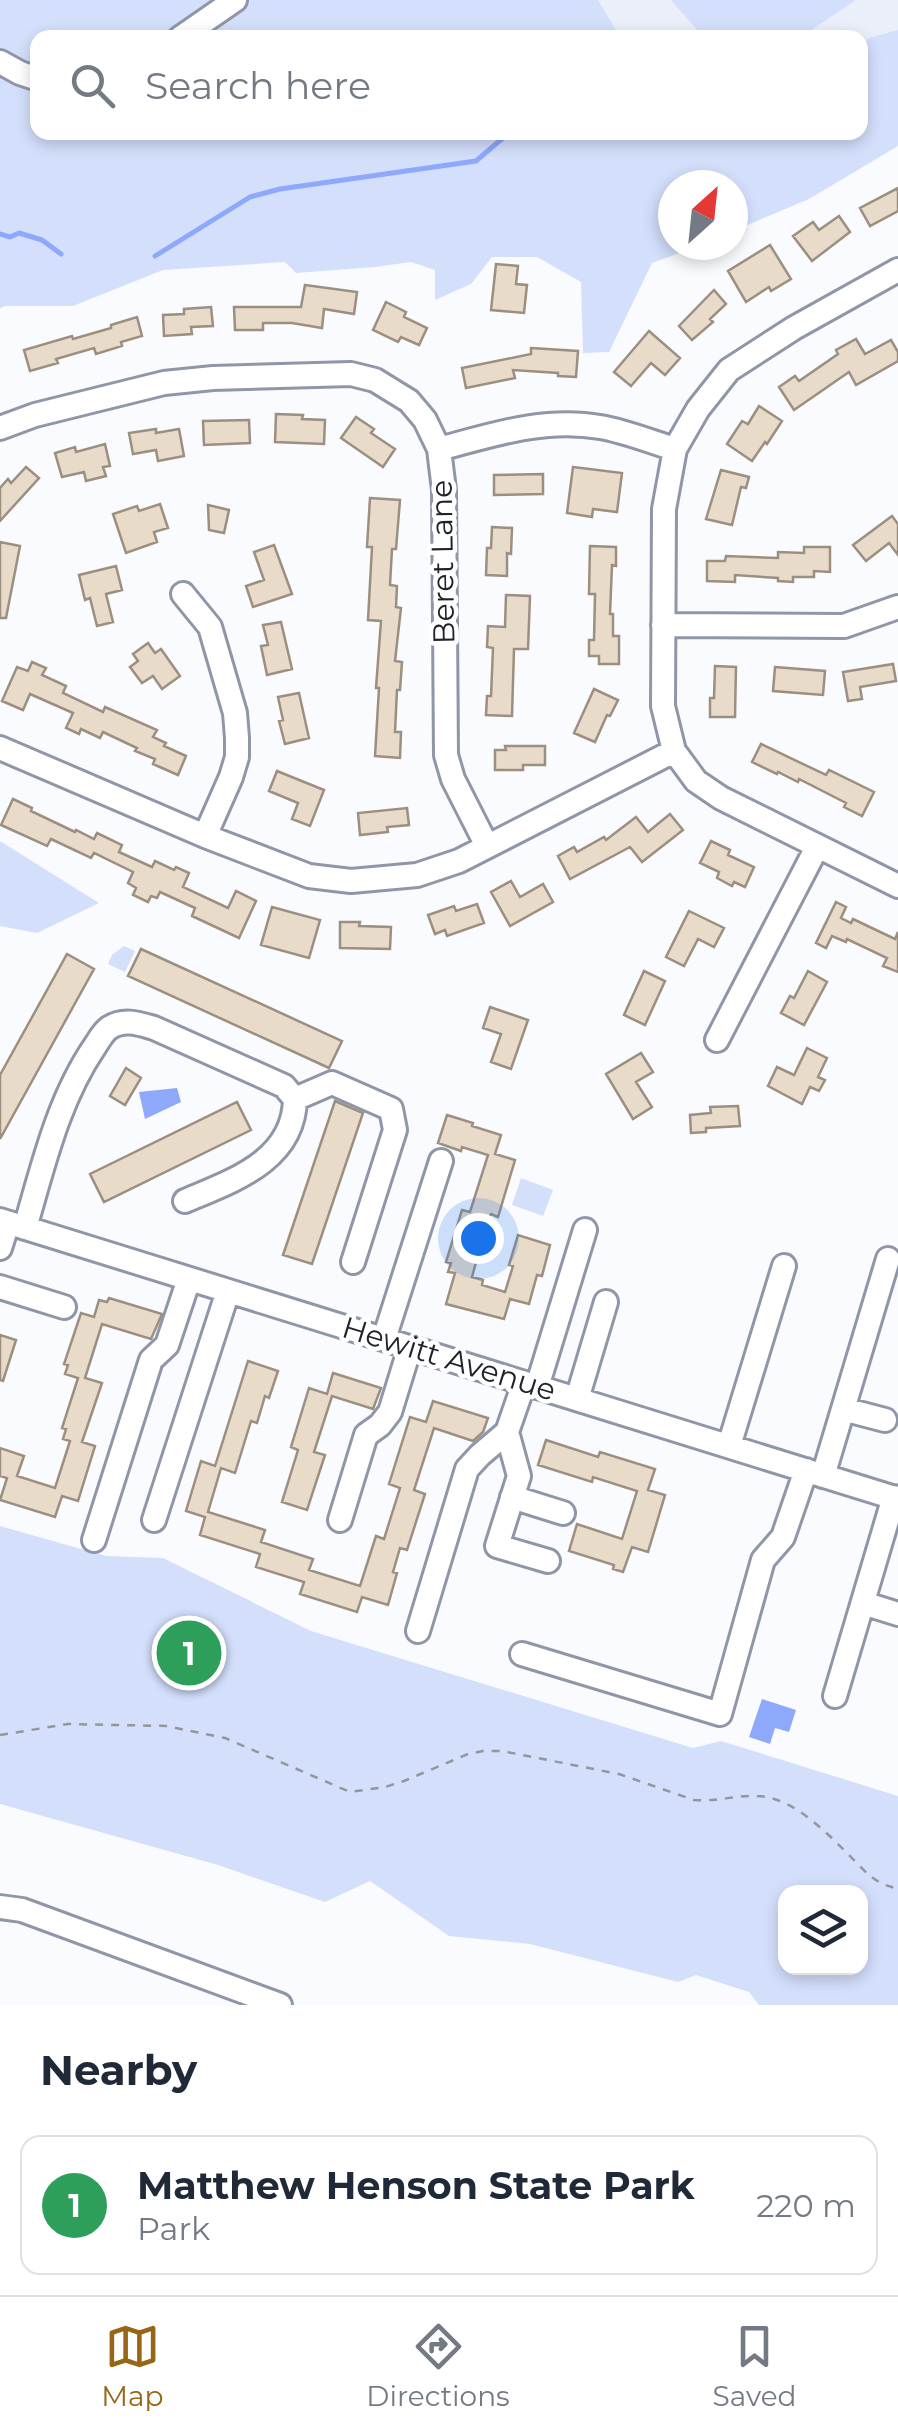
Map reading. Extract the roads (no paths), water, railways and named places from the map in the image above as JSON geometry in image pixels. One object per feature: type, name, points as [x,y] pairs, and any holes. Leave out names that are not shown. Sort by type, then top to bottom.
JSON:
[{"type":"street","points":[[192,30],[236,0]]},
{"type":"street","points":[[0,62],[30,76]]},
{"type":"street","points":[[898,270],[794,328],[729,370],[698,409],[675,449],[664,509],[663,625],[663,706],[674,751],[696,781],[720,798],[898,886]]},
{"type":"street","name":"Beret Lane","points":[[0,428],[164,384],[214,378],[351,374],[375,380],[408,401],[425,420],[439,449],[444,490],[446,754],[453,779],[487,846]]},
{"type":"street","points":[[439,449],[519,428],[563,424],[601,427],[675,449]]},
{"type":"street","points":[[183,594],[210,627],[236,726],[237,757],[206,836]]},
{"type":"street","points":[[663,625],[844,626],[898,607]]},
{"type":"street","points":[[0,748],[309,876],[351,881],[417,875],[459,861],[674,751]]},
{"type":"street","points":[[717,1040],[817,847]]},
{"type":"street","points":[[0,1248],[47,1152],[62,1108],[86,1059],[106,1029],[118,1024],[134,1022],[154,1028],[284,1086],[295,1100],[295,1113],[280,1143],[264,1163],[185,1201]]},
{"type":"street","points":[[295,1100],[332,1083],[391,1109],[395,1130],[353,1262]]},
{"type":"street","points":[[384,1339],[441,1161]]},
{"type":"street","name":"Hewitt Avenue","points":[[11,1223],[896,1498]]},
{"type":"street","points":[[418,1631],[467,1469],[507,1432],[531,1385],[585,1230]]},
{"type":"street","points":[[522,1654],[720,1714],[763,1560],[783,1537],[843,1409],[888,1259]]},
{"type":"street","points":[[729,1446],[784,1266]]},
{"type":"street","points":[[94,1540],[151,1360],[167,1345],[190,1279]]},
{"type":"street","points":[[0,1287],[64,1307]]},
{"type":"street","points":[[154,1520],[228,1291]]},
{"type":"street","points":[[577,1399],[606,1302]]},
{"type":"street","points":[[340,1520],[366,1435],[390,1412],[410,1347]]},
{"type":"street","points":[[843,1409],[885,1420]]},
{"type":"street","points":[[507,1432],[519,1476],[498,1546],[548,1561]]},
{"type":"street","points":[[512,1497],[563,1512]]},
{"type":"street","points":[[835,1696],[896,1498]]},
{"type":"street","points":[[862,1603],[898,1614]]},
{"type":"street","points":[[0,1906],[22,1910],[280,2005]]},
{"type":"water","points":[[177,1088],[181,1102],[145,1119],[139,1092]]},
{"type":"water","points":[[762,1699],[796,1710],[789,1732],[775,1728],[770,1744],[749,1737]]},
{"type":"waterway","points":[[155,256],[250,197],[280,189],[476,161],[501,140]]},
{"type":"waterway","points":[[0,234],[10,237],[19,233],[42,240],[61,254]]},
{"type":"place","name":"Matthew Henson State Park","points":[[189,1653]]}]
